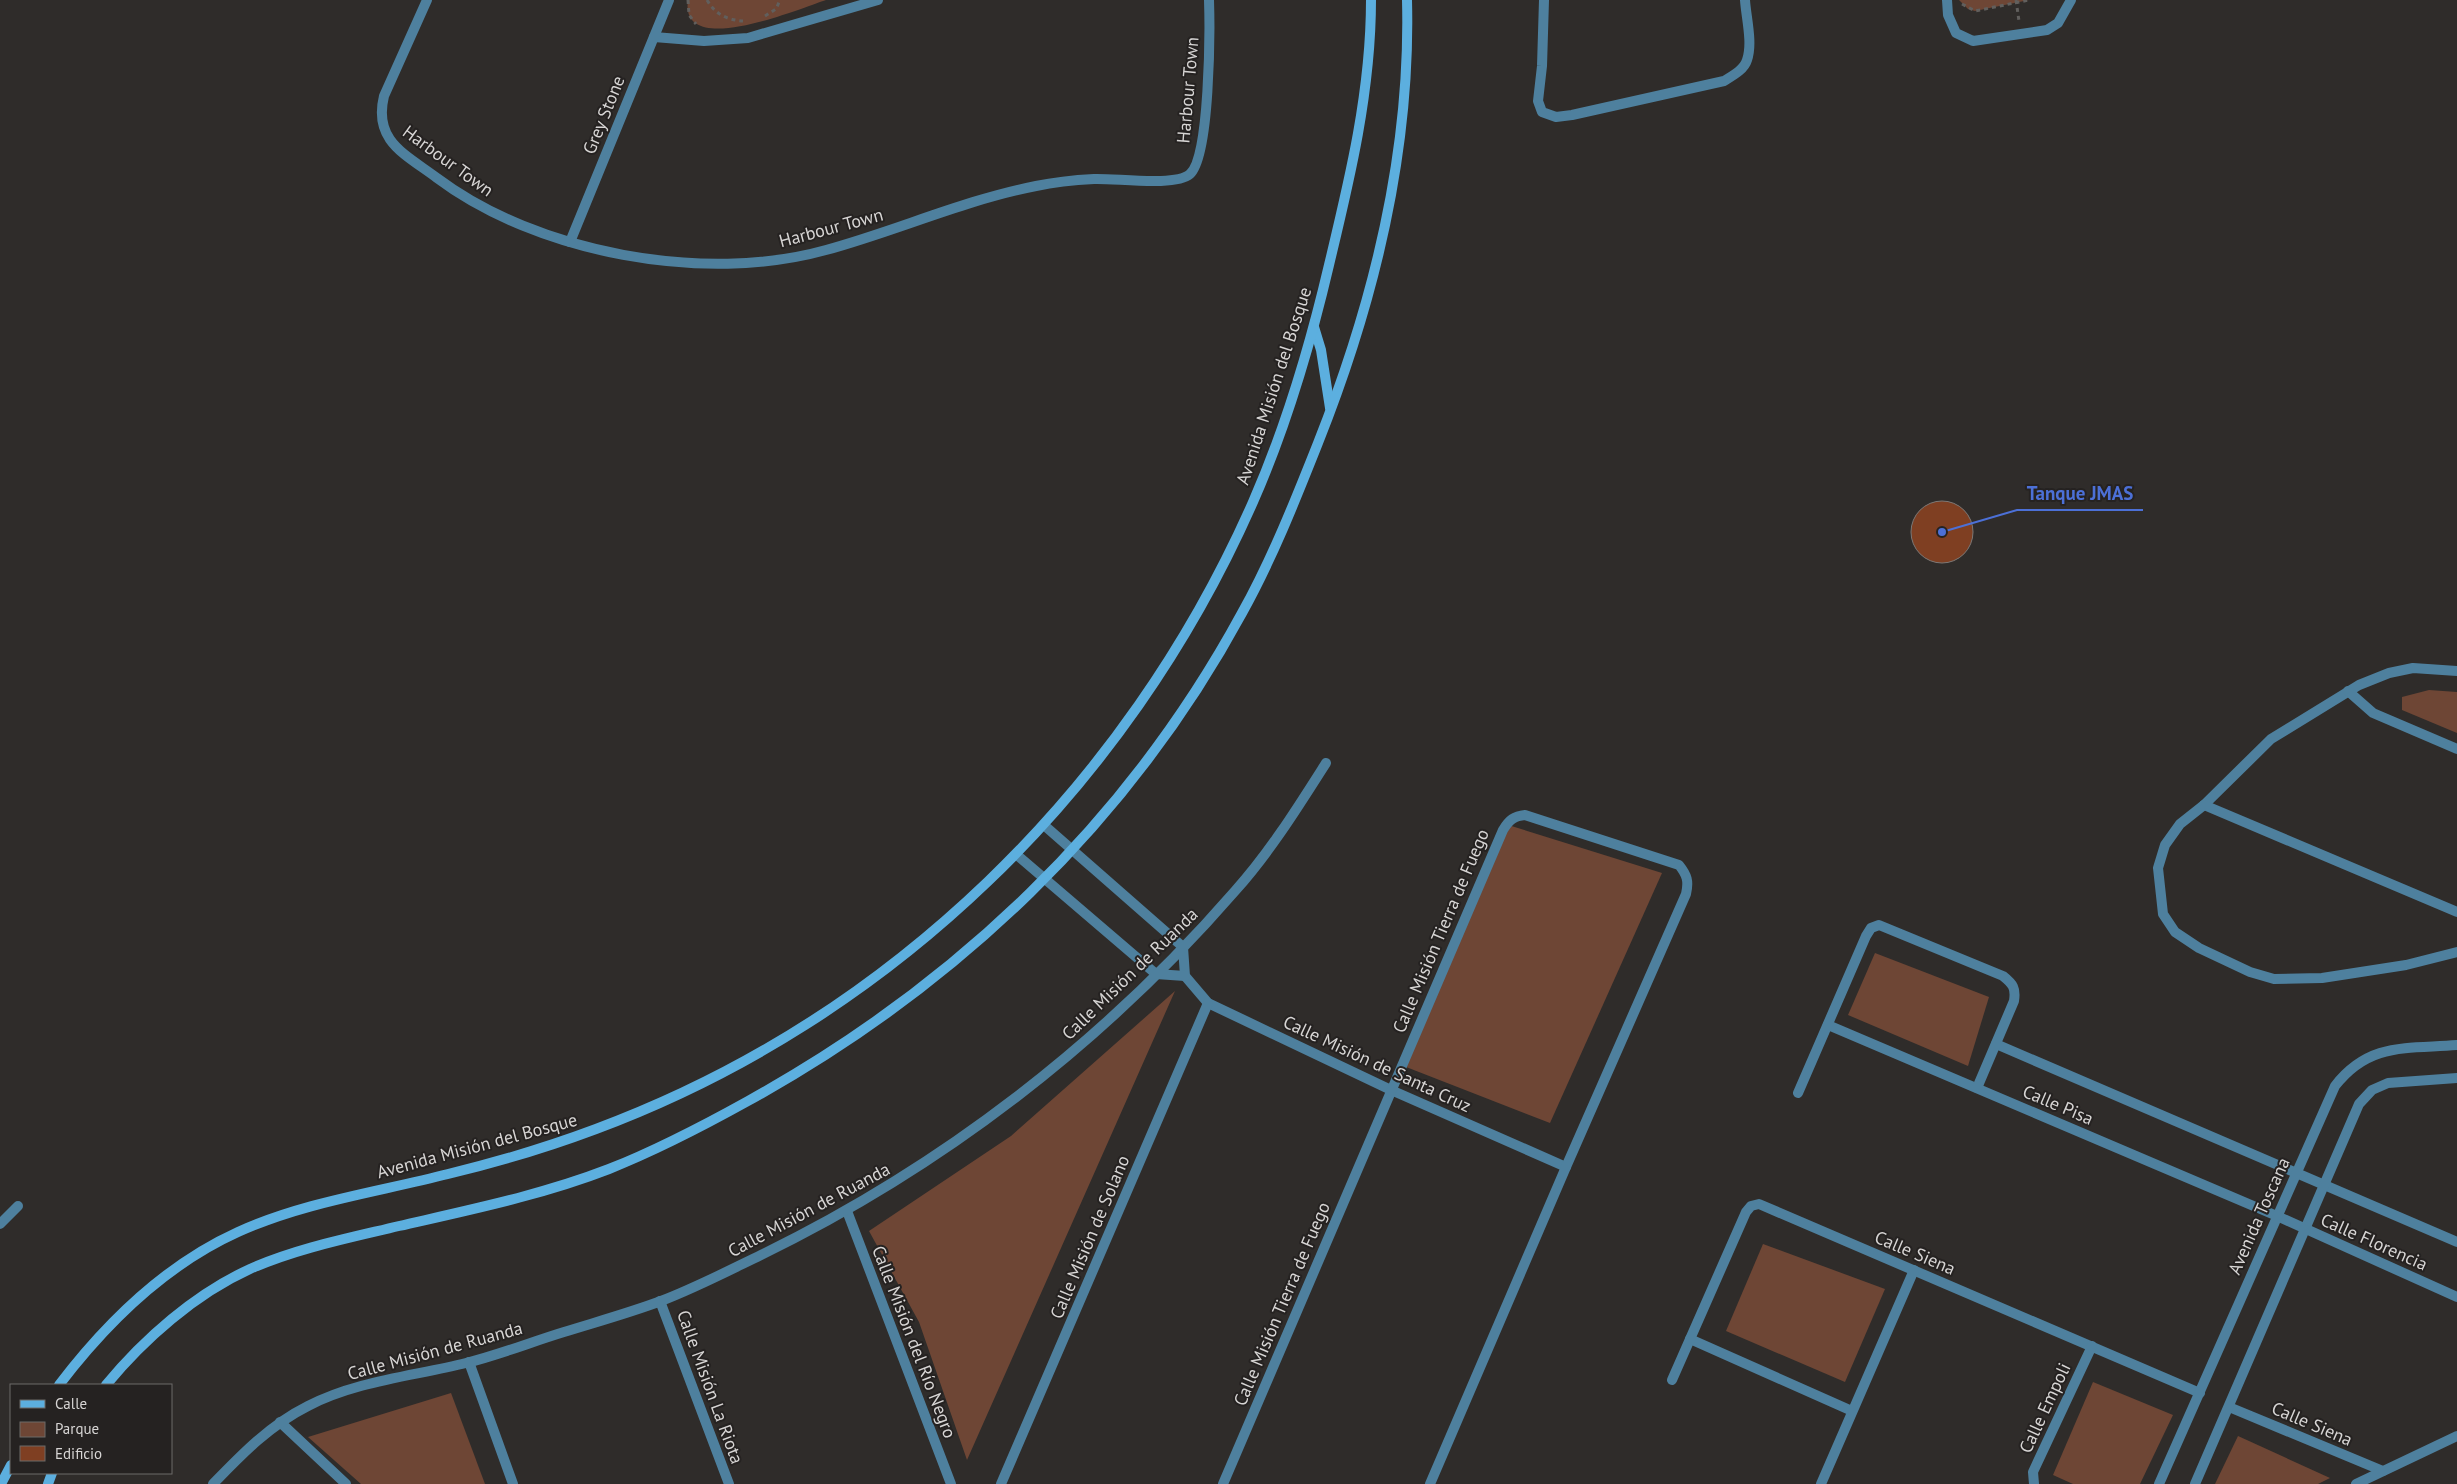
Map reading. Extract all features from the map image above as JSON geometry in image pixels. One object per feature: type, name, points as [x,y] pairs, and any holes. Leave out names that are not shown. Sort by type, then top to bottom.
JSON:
[{"type":"main road","name":"Avenida Misión del Bosque","points":[[60,1384],[88,1347],[121,1313],[170,1273],[199,1253],[234,1233],[304,1208],[506,1159],[591,1131],[647,1110],[739,1064],[796,1031],[885,971],[957,912],[1045,826],[1105,754],[1136,711],[1198,613],[1254,500],[1277,442],[1314,327],[1356,151],[1366,88],[1370,46],[1371,0]]},
{"type":"main road","points":[[107,1384],[127,1360],[169,1321],[207,1294],[246,1271],[327,1242],[507,1200],[567,1183],[608,1169],[725,1114],[797,1074],[856,1037],[907,1001],[984,937],[1045,879],[1072,850],[1152,754],[1212,666],[1244,610],[1288,516],[1330,411],[1370,287],[1384,232],[1395,176],[1404,111],[1408,56],[1407,0]]},
{"type":"main road","points":[[1314,327],[1321,350],[1330,411]]},
{"type":"main road","points":[[2,1484],[10,1467]]},
{"type":"street","name":"Harbour Town","points":[[427,0],[384,96],[380,111],[382,126],[389,140],[457,193],[494,214],[532,230],[570,242],[644,258],[695,263],[764,262],[824,251],[946,210],[1032,186],[1089,180],[1170,180],[1189,174],[1197,163],[1200,150],[1207,89],[1209,0]]},
{"type":"street","name":"Grey Stone","points":[[570,242],[669,0]]},
{"type":"street","points":[[654,37],[704,41],[748,38],[878,0]]},
{"type":"street","points":[[1544,0],[1542,66],[1538,101],[1542,112],[1556,117],[1714,83],[1736,74],[1747,61],[1748,42],[1745,0]]},
{"type":"street","points":[[1947,0],[1948,15],[1956,33],[1973,41],[2047,30],[2058,23],[2071,0]]},
{"type":"street","points":[[2457,671],[2413,668],[2389,673],[2348,691],[2270,739],[2204,805],[2180,824],[2165,845],[2158,868],[2163,914],[2175,932],[2199,948],[2250,972],[2274,979],[2322,978],[2406,965],[2457,952]]},
{"type":"street","points":[[2348,691],[2373,713],[2457,749]]},
{"type":"street","name":"Calle Misión de Ruanda","points":[[213,1484],[260,1437],[280,1422],[308,1406],[350,1390],[469,1362],[660,1301],[710,1280],[847,1211],[901,1179],[979,1127],[1087,1039],[1156,974],[1237,890],[1284,829],[1326,763]]},
{"type":"street","points":[[2204,805],[2457,912]]},
{"type":"street","name":"Calle Misión Tierra de Fuego","points":[[1223,1484],[1503,830],[1509,820],[1525,815],[1679,865],[1686,873],[1689,883],[1686,894],[1566,1166],[1430,1484]]},
{"type":"street","points":[[1017,855],[1156,974],[1185,976],[1183,947],[1045,826]]},
{"type":"street","points":[[1798,1093],[1866,936],[1871,928],[1879,925],[2003,976],[2012,984],[2015,992],[2014,1001],[1977,1088]]},
{"type":"street","name":"Calle Misión de Santa Cruz","points":[[1185,976],[1208,1003],[1391,1090],[1566,1166]]},
{"type":"street","name":"Calle Misión de Solano","points":[[1001,1484],[1208,1003]]},
{"type":"street","name":"Calle Pisa","points":[[1828,1025],[2277,1216]]},
{"type":"street","name":"Calle Pisa","points":[[1996,1044],[2296,1172]]},
{"type":"street","name":"Avenida Toscana","points":[[2159,1484],[2335,1086],[2355,1064],[2377,1053],[2457,1045]]},
{"type":"street","points":[[2195,1484],[2359,1104],[2372,1090],[2388,1083],[2457,1078]]},
{"type":"street","name":"Calle Florencia","points":[[2296,1172],[2457,1242]]},
{"type":"street","name":"Calle Siena","points":[[1672,1380],[1746,1212],[1751,1206],[1759,1204],[2200,1393]]},
{"type":"street","points":[[0,1224],[18,1206]]},
{"type":"street","name":"Calle Misión del Río Negro","points":[[847,1211],[951,1484]]},
{"type":"street","name":"Calle Florencia","points":[[2277,1216],[2457,1297]]},
{"type":"street","points":[[1821,1484],[1914,1270]]},
{"type":"street","name":"Calle Misión La Riota","points":[[660,1301],[729,1484]]},
{"type":"street","points":[[1690,1339],[1852,1411]]},
{"type":"street","name":"Calle Empoli","points":[[2034,1484],[2033,1472],[2092,1346]]},
{"type":"street","points":[[469,1362],[512,1484]]},
{"type":"street","name":"Calle Siena","points":[[2229,1407],[2382,1471]]},
{"type":"street","points":[[280,1422],[346,1484]]},
{"type":"street","points":[[2356,1484],[2457,1436]]},
{"type":"path","points":[[688,0],[689,15],[693,22],[699,26]]},
{"type":"path","points":[[707,0],[712,8],[728,20],[748,23],[739,27]]},
{"type":"path","points":[[761,19],[776,9],[780,0]]},
{"type":"path","points":[[1959,0],[1975,11],[2029,0]]},
{"type":"path","points":[[767,20],[776,17]]},
{"type":"green space","points":[[688,0],[826,0],[744,26],[721,28],[702,26],[690,18]]},
{"type":"green space","points":[[1959,0],[2029,0],[1975,11],[1968,9]]},
{"type":"green space","points":[[2429,690],[2457,692],[2457,733],[2402,710],[2402,697]]},
{"type":"green space","points":[[1505,824],[1662,873],[1550,1123],[1401,1065]]},
{"type":"green space","points":[[1875,953],[1989,997],[1968,1066],[1848,1015]]},
{"type":"green space","points":[[1175,991],[967,1460],[919,1322],[869,1231],[1011,1136]]},
{"type":"green space","points":[[1763,1244],[1885,1289],[1845,1382],[1726,1331]]},
{"type":"green space","points":[[2093,1382],[2173,1415],[2140,1484],[2073,1484],[2053,1475]]},
{"type":"green space","points":[[451,1393],[485,1484],[361,1484],[308,1437]]},
{"type":"green space","points":[[2238,1436],[2330,1478],[2318,1484],[2215,1484]]},
{"type":"building","points":[[1936,501],[1948,501],[1964,510],[1971,520],[1973,532],[1971,544],[1964,554],[1948,563],[1936,563],[1925,558],[1916,549],[1911,538],[1911,526],[1916,515],[1925,506]]},
{"type":"place","name":"Tanque JMAS","points":[[1942,532]]}]
